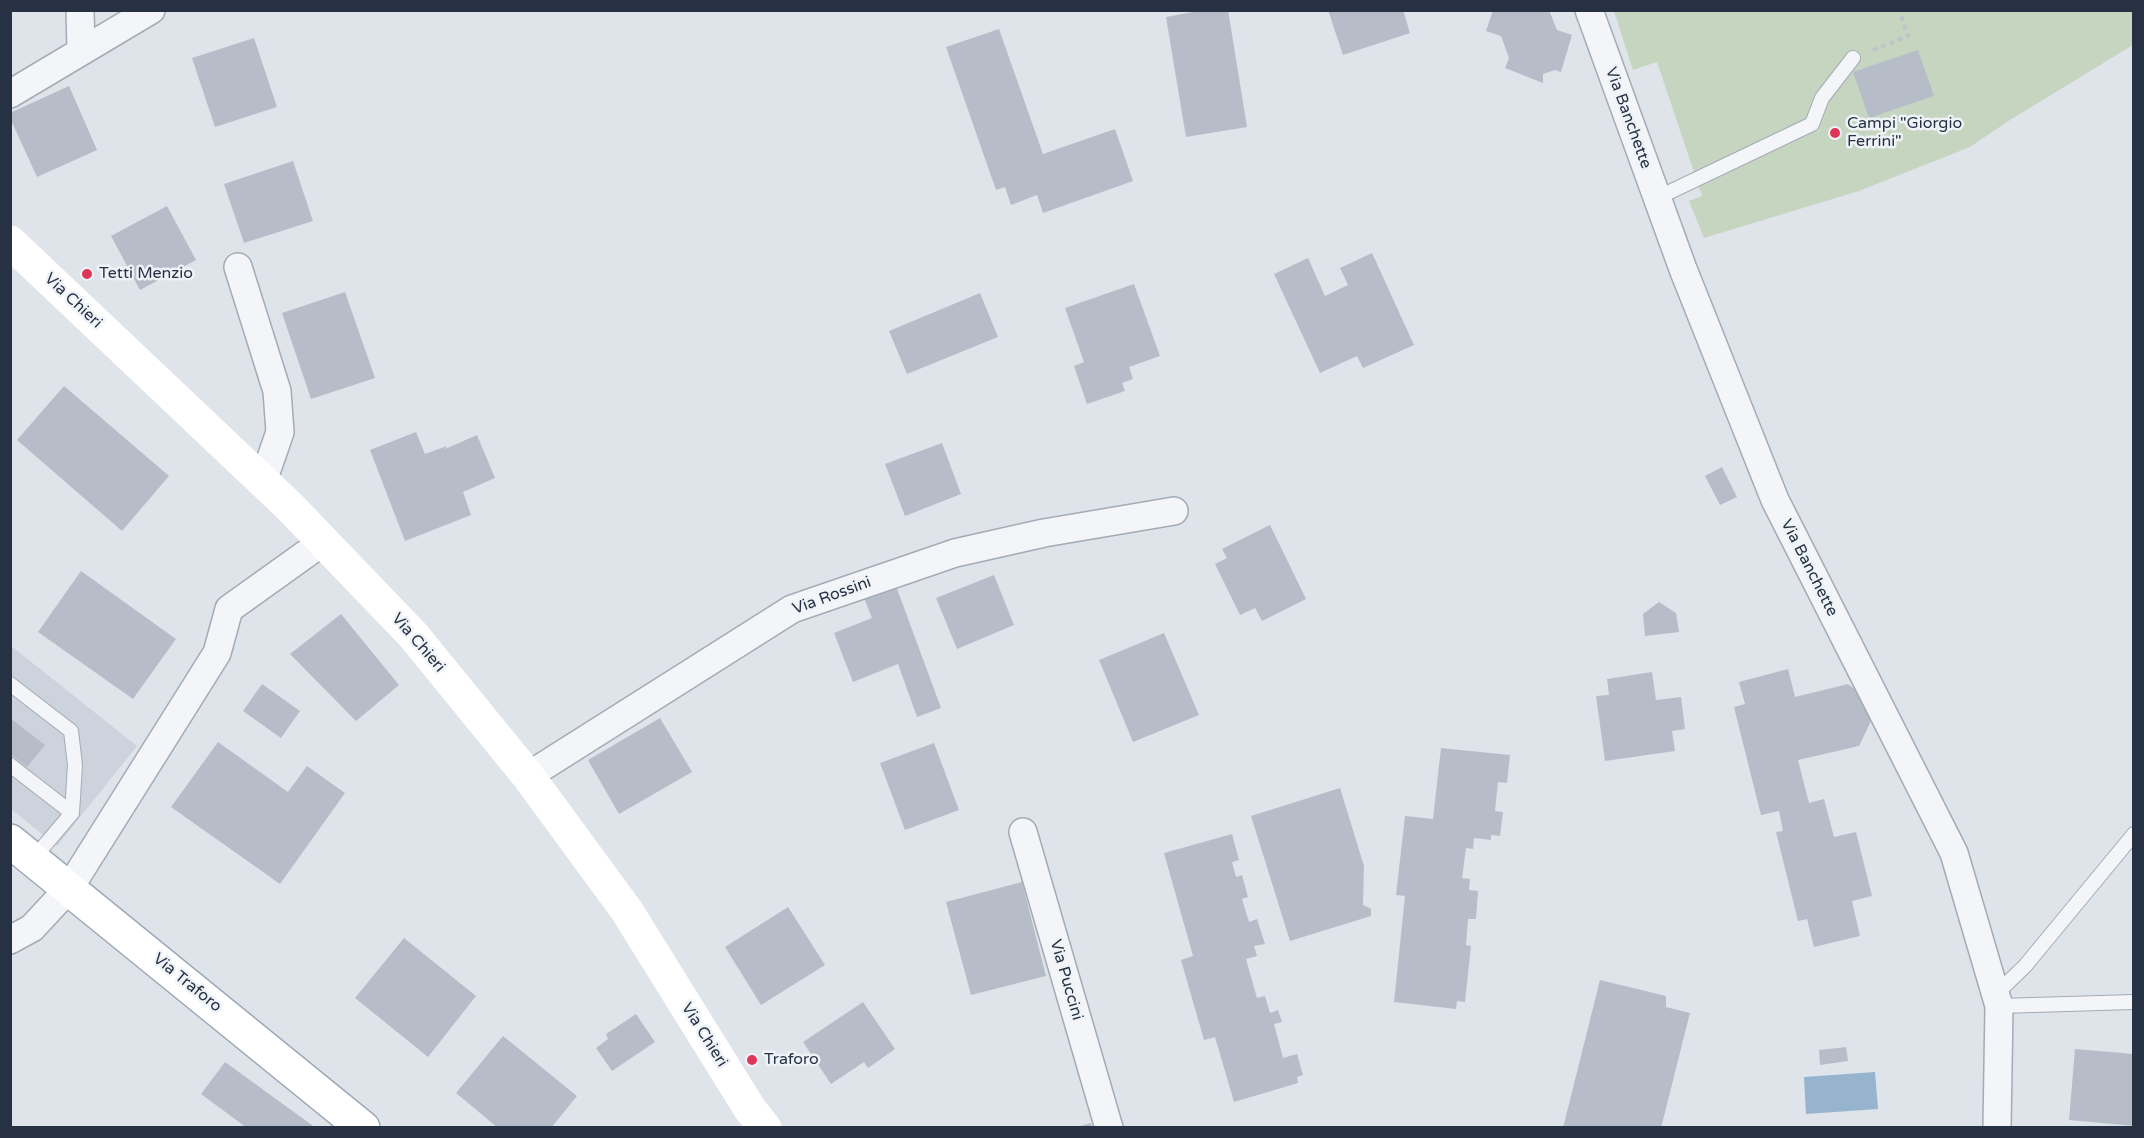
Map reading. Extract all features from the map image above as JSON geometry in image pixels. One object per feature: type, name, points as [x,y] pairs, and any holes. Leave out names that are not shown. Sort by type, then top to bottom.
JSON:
[{"type":"main road","name":"Via Chieri","points":[[10,242],[263,481],[324,541],[413,635],[528,776],[627,911],[757,1121]]},
{"type":"main road","name":"Via Traforo","points":[[22,850],[363,1128]]},
{"type":"street","points":[[80,10],[81,50]]},
{"type":"street","points":[[10,94],[152,10]]},
{"type":"street","name":"Via Banchette","points":[[1589,10],[1683,269],[1775,500],[1954,853],[1998,1000],[1997,1128]]},
{"type":"street","points":[[238,267],[277,392],[280,432],[263,481]]},
{"type":"street","name":"Via Rossini","points":[[528,776],[792,609],[955,553],[1044,533],[1174,511]]},
{"type":"street","points":[[10,940],[32,928],[70,888],[217,653],[229,609],[324,541]]},
{"type":"street","name":"Via Puccini","points":[[1023,832],[1109,1128]]},
{"type":"lane","points":[[1657,198],[1812,124],[1822,98],[1853,58]]},
{"type":"lane","points":[[10,684],[70,731],[75,765],[72,813],[22,850]]},
{"type":"lane","points":[[10,765],[72,813]]},
{"type":"lane","points":[[1998,1000],[2133,834]]},
{"type":"lane","points":[[1998,1000],[2133,1002]]},
{"type":"path","points":[[1853,58],[1908,36],[1899,10]]},
{"type":"shaded area","points":[[10,645],[137,746],[57,846],[11,809]]},
{"type":"green space","name":"Campi \"Giorgio Ferrini\"","points":[[1614,11],[2133,11],[2133,45],[1970,147],[1859,191],[1704,238],[1689,201],[1702,196],[1657,62],[1633,70]]},
{"type":"water","points":[[1875,1072],[1878,1109],[1806,1114],[1804,1077]]},
{"type":"building","points":[[1204,10],[1228,10],[1247,127],[1186,137],[1166,17]]},
{"type":"building","points":[[1328,10],[1403,10],[1410,33],[1343,55]]},
{"type":"building","points":[[1493,10],[1549,10],[1557,30],[1572,35],[1561,72],[1555,70],[1543,74],[1543,83],[1505,68],[1509,58],[1501,36],[1486,31]]},
{"type":"building","points":[[999,29],[1043,154],[1115,129],[1133,181],[1043,213],[1037,195],[1011,205],[1005,187],[996,190],[946,47]]},
{"type":"building","points":[[254,38],[277,107],[215,127],[192,58]]},
{"type":"building","points":[[1918,50],[1934,96],[1869,118],[1853,72]]},
{"type":"building","points":[[69,86],[97,150],[37,177],[10,118],[10,113]]},
{"type":"building","points":[[293,161],[313,221],[244,243],[224,184]]},
{"type":"building","points":[[167,206],[196,260],[140,290],[111,236]]},
{"type":"building","points":[[1372,253],[1414,345],[1363,368],[1357,356],[1320,373],[1274,274],[1308,258],[1325,296],[1348,285],[1340,268]]},
{"type":"building","points":[[1134,284],[1160,356],[1129,367],[1133,379],[1122,383],[1125,391],[1087,404],[1074,366],[1084,362],[1065,308]]},
{"type":"building","points":[[345,292],[375,378],[311,399],[282,313]]},
{"type":"building","points":[[980,293],[998,337],[907,374],[889,331]]},
{"type":"building","points":[[64,386],[169,476],[122,531],[17,440]]},
{"type":"building","points":[[416,432],[425,454],[447,446],[445,449],[477,435],[495,478],[463,492],[471,515],[405,541],[370,450]]},
{"type":"building","points":[[942,443],[961,494],[905,516],[885,464]]},
{"type":"building","points":[[1722,467],[1737,497],[1720,505],[1705,476]]},
{"type":"building","points":[[1270,525],[1306,599],[1262,621],[1255,608],[1240,615],[1215,564],[1227,558],[1222,549]]},
{"type":"building","points":[[81,571],[176,639],[133,699],[38,632]]},
{"type":"building","points":[[994,575],[1014,625],[957,649],[936,598]]},
{"type":"building","points":[[896,586],[941,708],[917,717],[898,664],[853,682],[834,633],[872,618],[864,598]]},
{"type":"building","points":[[1659,602],[1676,613],[1679,632],[1645,636],[1643,614]]},
{"type":"building","points":[[341,614],[399,685],[356,721],[290,654]]},
{"type":"building","points":[[1164,633],[1199,715],[1133,742],[1099,660]]},
{"type":"building","points":[[1788,669],[1795,697],[1848,684],[1856,690],[1871,721],[1859,746],[1798,760],[1809,803],[1824,799],[1834,837],[1856,832],[1872,896],[1852,901],[1860,936],[1814,947],[1807,919],[1798,921],[1776,832],[1783,831],[1779,811],[1761,815],[1734,707],[1745,704],[1739,682]]},
{"type":"building","points":[[1652,672],[1656,700],[1681,697],[1685,729],[1672,731],[1675,751],[1605,761],[1596,696],[1609,695],[1607,679]]},
{"type":"building","points":[[262,684],[300,711],[281,738],[243,711]]},
{"type":"building","points":[[10,718],[45,745],[27,767],[10,754]]},
{"type":"building","points":[[660,718],[692,772],[619,814],[588,760]]},
{"type":"building","points":[[218,742],[288,792],[307,766],[345,793],[280,884],[171,807]]},
{"type":"building","points":[[934,743],[959,810],[905,830],[880,763]]},
{"type":"building","points":[[1441,748],[1510,755],[1507,783],[1498,782],[1495,811],[1503,812],[1500,836],[1491,835],[1491,840],[1474,838],[1473,849],[1466,848],[1462,878],[1470,879],[1469,890],[1478,891],[1476,919],[1468,919],[1466,945],[1471,946],[1465,1002],[1457,1001],[1456,1009],[1394,1002],[1405,896],[1396,895],[1405,816],[1433,819]]},
{"type":"building","points":[[1340,788],[1364,866],[1363,905],[1371,909],[1371,916],[1290,941],[1251,816]]},
{"type":"building","points":[[1232,834],[1239,860],[1232,862],[1236,877],[1242,875],[1248,897],[1242,899],[1249,922],[1257,919],[1265,944],[1254,946],[1257,956],[1246,959],[1257,998],[1265,996],[1270,1013],[1278,1010],[1282,1022],[1274,1024],[1283,1058],[1297,1054],[1303,1075],[1297,1077],[1298,1083],[1234,1102],[1215,1037],[1204,1040],[1181,960],[1193,956],[1164,853]]},
{"type":"building","points":[[1022,882],[1046,976],[971,995],[946,902]]},
{"type":"building","points":[[788,907],[825,965],[761,1005],[725,947]]},
{"type":"building","points":[[404,938],[476,996],[428,1057],[355,998]]},
{"type":"building","points":[[1600,980],[1666,996],[1666,1007],[1690,1013],[1661,1128],[1563,1128]]},
{"type":"building","points":[[863,1002],[895,1049],[868,1068],[864,1062],[831,1084],[803,1042]]},
{"type":"building","points":[[636,1014],[655,1042],[612,1071],[596,1048],[608,1039],[606,1034]]},
{"type":"building","points":[[503,1036],[577,1096],[551,1128],[498,1128],[456,1093]]},
{"type":"building","points":[[1846,1047],[1848,1061],[1820,1065],[1819,1050]]},
{"type":"building","points":[[2075,1049],[2134,1054],[2134,1126],[2069,1120]]},
{"type":"building","points":[[225,1062],[316,1128],[247,1128],[201,1094]]},
{"type":"building","points":[[1091,1123],[1092,1128],[1077,1128],[1077,1127]]},
{"type":"place","name":"Campi \"Giorgio Ferrini\"","points":[[1835,133]]},
{"type":"place","name":"Tetti Menzio","points":[[87,274]]},
{"type":"place","name":"Traforo","points":[[752,1060]]}]
